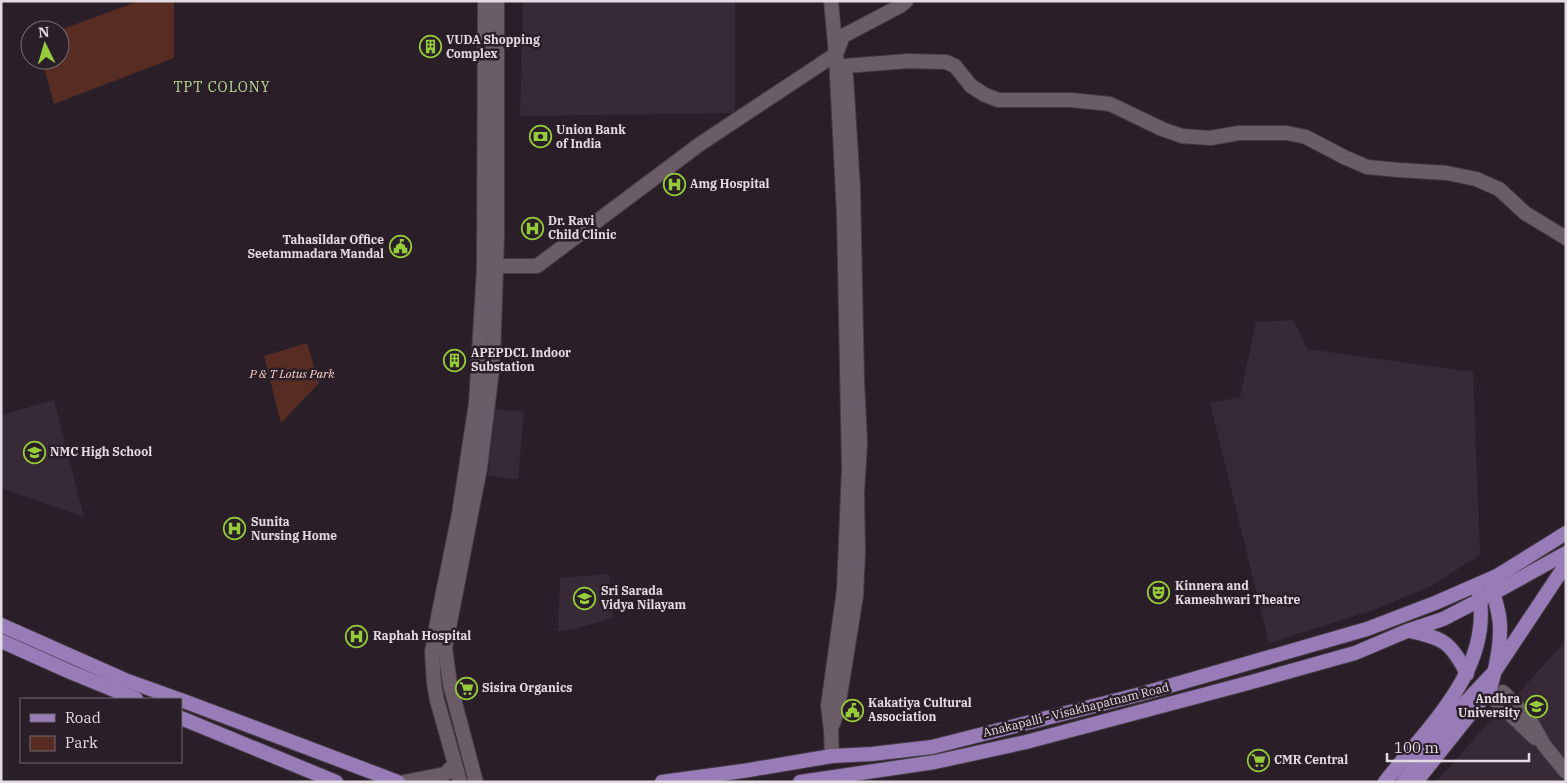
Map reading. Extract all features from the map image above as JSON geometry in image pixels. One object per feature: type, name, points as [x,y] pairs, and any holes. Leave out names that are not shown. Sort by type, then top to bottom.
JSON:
[{"type":"main road","points":[[1385,782],[1433,723],[1467,674],[1476,653],[1485,589],[1566,533]]},
{"type":"main road","points":[[1485,589],[1566,552]]},
{"type":"main road","points":[[1403,782],[1460,708],[1495,671],[1566,564]]},
{"type":"main road","points":[[1416,782],[1490,689],[1495,671],[1500,631],[1499,617],[1485,589]]},
{"type":"main road","name":"Anakapalli - Visakhapatnam Road","points":[[800,782],[936,762],[1026,742],[1248,683],[1355,652],[1407,631],[1443,620],[1485,589]]},
{"type":"main road","name":"Anakapalli - Visakhapatnam Road","points":[[662,782],[832,756],[872,754],[932,747],[1145,693],[1367,629],[1485,589]]},
{"type":"main road","points":[[1,625],[125,680],[174,698]]},
{"type":"main road","points":[[1407,631],[1435,637],[1446,643],[1455,653],[1467,674]]},
{"type":"main road","points":[[1,641],[134,698]]},
{"type":"main road","points":[[182,701],[398,782]]},
{"type":"main road","points":[[182,718],[336,782]]},
{"type":"street","points":[[460,782],[436,692],[432,652],[459,514],[476,403],[484,268],[485,1]]},
{"type":"street","points":[[476,782],[450,684],[445,648],[480,468],[494,362],[497,1]]},
{"type":"street","points":[[831,1],[836,54],[844,215],[849,468],[844,590],[828,706],[832,756]]},
{"type":"street","points":[[831,730],[838,708],[856,596],[858,552],[857,493],[860,443],[857,405],[853,197],[840,1]]},
{"type":"street","points":[[496,266],[537,266],[700,144],[836,54],[843,36],[906,1]]},
{"type":"street","points":[[845,66],[908,61],[946,62],[955,66],[971,86],[985,95],[998,100],[1071,100],[1110,104],[1162,129],[1182,136],[1210,138],[1239,133],[1287,133],[1306,138],[1344,158],[1367,167],[1447,172],[1476,179],[1500,189],[1525,213],[1566,238]]},
{"type":"street","points":[[1499,696],[1530,720],[1544,744],[1566,772]]},
{"type":"street","points":[[404,782],[445,774],[455,764]]},
{"type":"street","points":[[472,766],[484,782]]},
{"type":"shaded area","points":[[523,1],[735,1],[735,113],[520,116]]},
{"type":"shaded area","points":[[1294,320],[1307,349],[1473,372],[1480,555],[1431,586],[1371,611],[1269,643],[1210,403],[1240,397],[1256,322]]},
{"type":"shaded area","name":"NMC High School","points":[[54,400],[84,517],[1,488],[1,415]]},
{"type":"shaded area","points":[[494,409],[524,412],[518,479],[488,476]]},
{"type":"shaded area","name":"Sri Sarada Vidya Nilayam","points":[[609,574],[613,618],[578,628],[558,631],[560,578]]},
{"type":"shaded area","name":"Andhra University","points":[[1566,640],[1566,782],[1436,782],[1496,714],[1515,697]]},
{"type":"green space","points":[[139,1],[174,1],[174,58],[54,104],[45,70],[70,70],[70,26]]},
{"type":"green space","name":"P & T Lotus Park","points":[[307,343],[319,383],[281,423],[264,356]]},
{"type":"place","name":"VUDA Shopping Complex","points":[[430,47]]},
{"type":"place","name":"Union Bank of India","points":[[540,137]]},
{"type":"place","name":"Amg Hospital","points":[[674,184]]},
{"type":"place","name":"Dr. Ravi Child Clinic","points":[[532,228]]},
{"type":"place","name":"Tahasildar Office Seetammadara Mandal","points":[[400,247]]},
{"type":"place","name":"APEPDCL Indoor Substation","points":[[455,360]]},
{"type":"place","name":"NMC High School","points":[[34,452]]},
{"type":"place","name":"Sunita Nursing Home","points":[[235,529]]},
{"type":"place","name":"Kinnera and Kameshwari Theatre","points":[[1159,593]]},
{"type":"place","name":"Sri Sarada Vidya Nilayam","points":[[585,598]]},
{"type":"place","name":"Raphah Hospital","points":[[357,636]]},
{"type":"place","name":"Sisira Organics","points":[[466,688]]},
{"type":"place","name":"Andhra University","points":[[1536,706]]},
{"type":"place","name":"Kakatiya Cultural Association","points":[[852,710]]},
{"type":"place","name":"CMR Central","points":[[1258,760]]},
{"type":"district","name":"TPT COLONY","points":[[222,87]]}]
